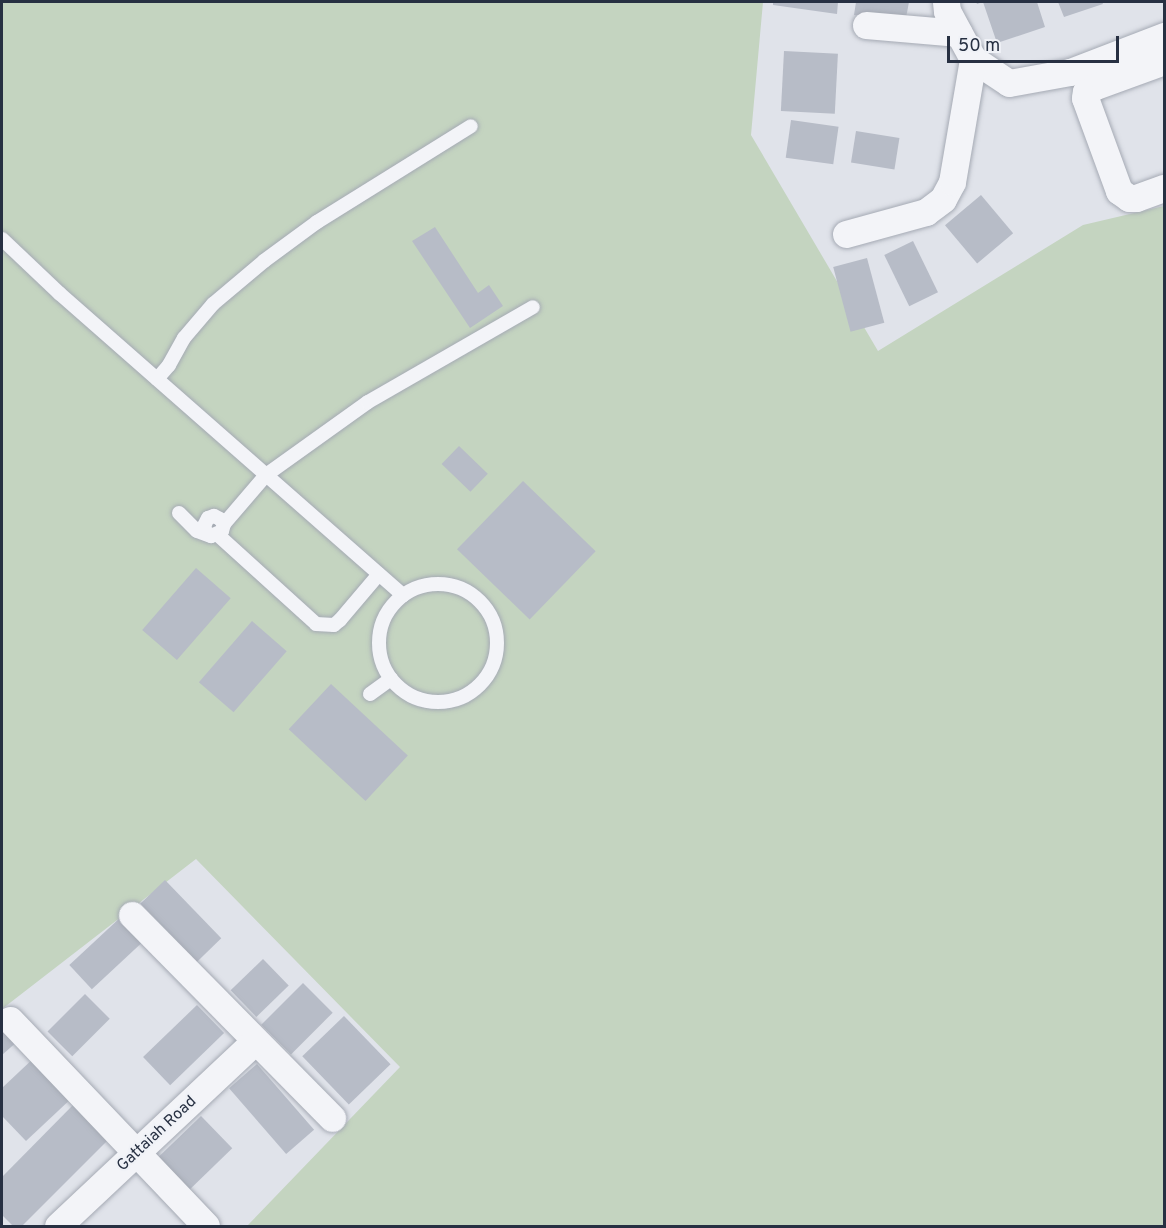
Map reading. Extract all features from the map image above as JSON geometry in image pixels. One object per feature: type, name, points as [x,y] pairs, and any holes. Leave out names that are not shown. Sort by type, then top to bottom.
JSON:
[{"type":"street","points":[[946,2],[947,11],[974,59],[1009,83],[1070,72],[1164,36]]},
{"type":"street","points":[[866,26],[959,33]]},
{"type":"street","points":[[846,234],[926,212],[943,199],[952,182],[974,59]]},
{"type":"street","points":[[1164,61],[1093,87],[1086,92],[1085,98],[1119,191],[1128,198],[1164,188]]},
{"type":"street","points":[[132,915],[332,1118]]},
{"type":"street","points":[[10,1020],[206,1227]]},
{"type":"street","name":"Gattaiah Road","points":[[58,1227],[255,1041]]},
{"type":"lane","points":[[157,379],[184,338],[213,304],[264,261],[317,222],[471,126]]},
{"type":"lane","points":[[2,239],[403,595]]},
{"type":"lane","points":[[216,531],[267,475],[368,402],[533,308]]},
{"type":"lane","points":[[179,513],[197,531],[216,531],[316,624],[334,625],[379,574]]},
{"type":"lane","points":[[441,584],[460,589],[487,602],[496,635],[496,655],[488,674],[475,689],[459,699],[440,702],[422,700],[404,692],[391,679],[382,663],[378,644],[381,626],[390,609],[403,595],[421,586],[441,584]]},
{"type":"lane","points":[[370,694],[391,679]]},
{"type":"green space","points":[[2,2],[763,2],[751,135],[878,351],[1083,225],[1164,206],[1164,1226],[247,1226],[400,1067],[196,859],[2,1009]]},
{"type":"building","points":[[773,2],[838,2],[837,14],[773,5]]},
{"type":"building","points":[[856,2],[909,2],[905,23],[854,15]]},
{"type":"building","points":[[983,2],[1037,2],[1045,27],[997,43]]},
{"type":"building","points":[[1058,2],[1102,2],[1103,4],[1064,17]]},
{"type":"building","points":[[784,51],[838,54],[835,114],[781,111]]},
{"type":"building","points":[[791,120],[839,127],[833,164],[786,158]]},
{"type":"building","points":[[856,131],[899,138],[894,169],[851,163]]},
{"type":"building","points":[[981,195],[1013,233],[977,264],[945,225]]},
{"type":"building","points":[[435,227],[478,293],[489,285],[503,306],[470,328],[412,241]]},
{"type":"building","points":[[913,241],[938,292],[909,306],[884,255]]},
{"type":"building","points":[[867,258],[884,323],[851,332],[833,267]]},
{"type":"building","points":[[459,446],[488,474],[470,492],[442,464]]},
{"type":"building","points":[[523,481],[596,551],[530,619],[457,549]]},
{"type":"building","points":[[196,568],[231,598],[177,660],[142,630]]},
{"type":"building","points":[[252,621],[287,651],[234,712],[199,682]]},
{"type":"building","points":[[331,684],[408,756],[366,801],[289,729]]},
{"type":"building","points":[[165,880],[221,938],[197,962],[141,904]]},
{"type":"building","points":[[122,916],[145,940],[92,989],[69,965]]},
{"type":"building","points":[[263,959],[289,986],[256,1017],[231,990]]},
{"type":"building","points":[[303,983],[333,1013],[291,1054],[261,1025]]},
{"type":"building","points":[[85,994],[110,1019],[72,1056],[48,1031]]},
{"type":"building","points":[[197,1005],[224,1033],[170,1085],[143,1057]]},
{"type":"building","points":[[344,1016],[391,1064],[349,1104],[302,1056]]},
{"type":"building","points":[[2,1020],[19,1040],[2,1055]]},
{"type":"building","points":[[36,1056],[74,1096],[26,1141],[2,1116],[2,1088]]},
{"type":"building","points":[[257,1064],[314,1130],[286,1154],[229,1088]]},
{"type":"building","points":[[75,1103],[110,1138],[22,1226],[13,1226],[2,1215],[2,1177]]},
{"type":"building","points":[[201,1116],[232,1148],[181,1198],[150,1165]]}]
